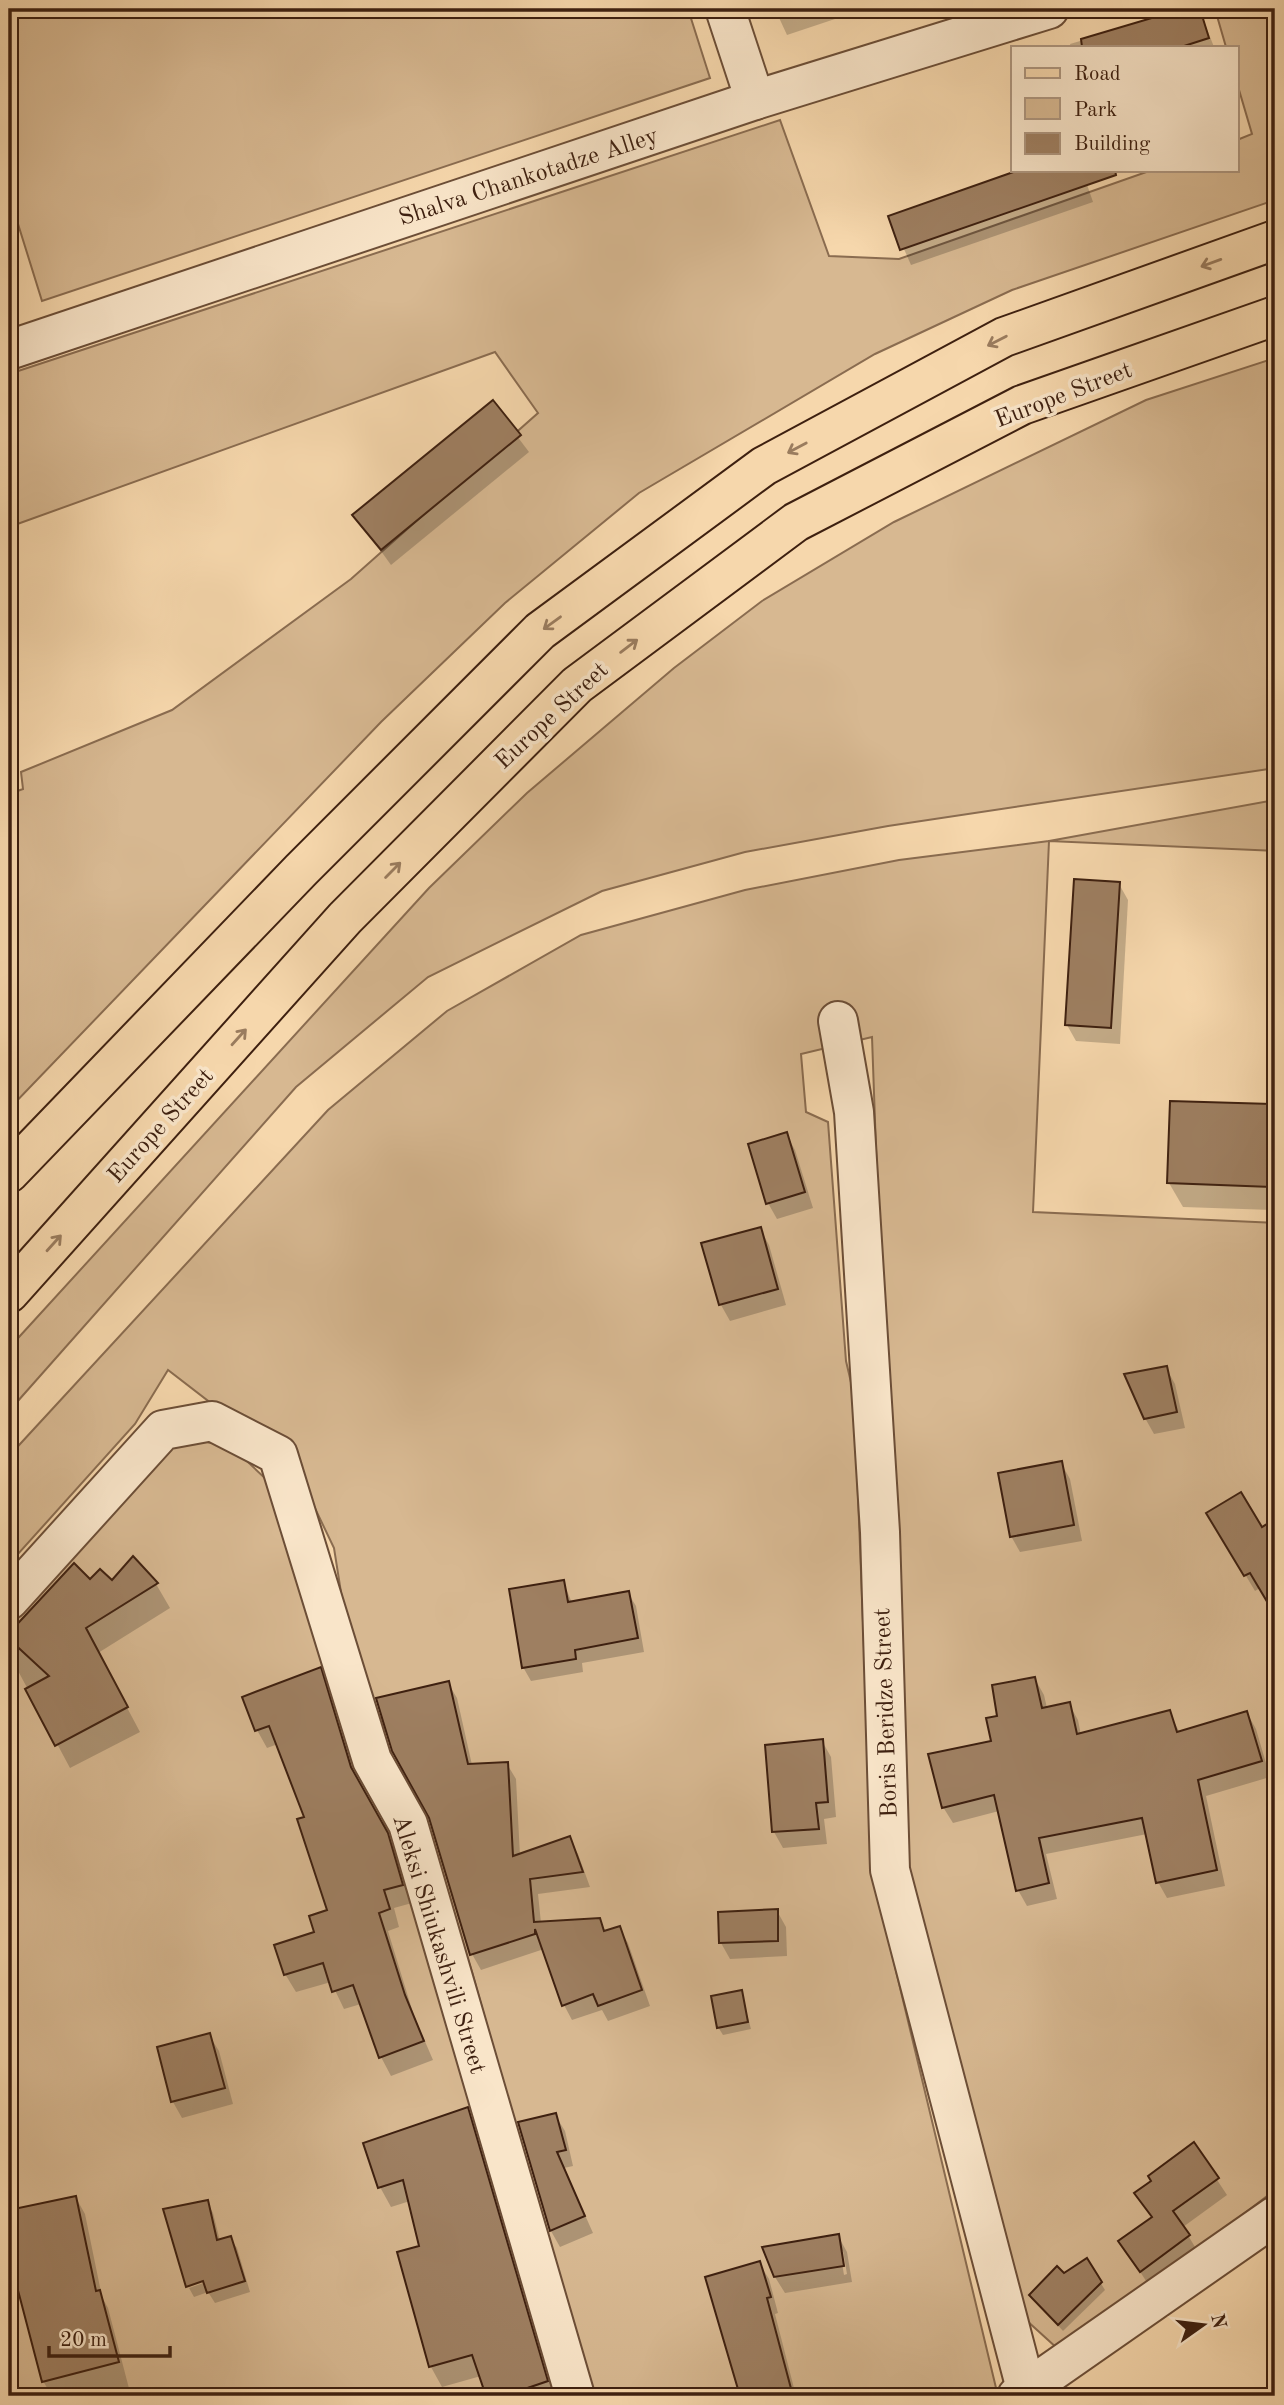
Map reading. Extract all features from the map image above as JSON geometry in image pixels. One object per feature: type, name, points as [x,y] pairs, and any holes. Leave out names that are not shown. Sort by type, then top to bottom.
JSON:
[{"type":"main road","points":[[9,1173],[291,880],[540,631],[708,507],[764,466],[1004,337],[1275,240]]},
{"type":"main road","name":"Europe Street","points":[[9,1293],[345,918],[577,685],[796,522],[1022,405],[1275,316]]},
{"type":"street","points":[[724,9],[755,100]]},
{"type":"street","name":"Shalva Chankotadze Alley","points":[[9,350],[755,100],[1049,9]]},
{"type":"street","name":"Boris Beridze Street","points":[[838,1021],[856,1139],[880,1532],[890,1870],[1021,2393]]},
{"type":"street","name":"Aleksi Shiukashvili Street","points":[[9,1600],[163,1430],[212,1421],[278,1455],[372,1760],[408,1824],[575,2396]]},
{"type":"street","points":[[1021,2393],[1275,2216]]},
{"type":"green space","points":[[47,9],[688,9],[710,78],[42,301],[9,195],[9,21]]},
{"type":"green space","points":[[1215,9],[1275,9],[1275,200],[1012,290],[875,354],[639,493],[505,603],[381,722],[9,1109],[9,794],[23,789],[21,772],[172,710],[351,579],[538,413],[495,352],[9,527],[9,374],[780,120],[829,256],[899,259],[1146,172],[1238,172],[1238,140],[1252,134],[1238,86],[1238,46],[1226,46]]},
{"type":"green space","points":[[1275,358],[1275,768],[888,826],[745,852],[602,891],[428,977],[296,1087],[9,1411],[9,1348],[429,888],[527,793],[674,668],[762,601],[894,522],[1146,400]]},
{"type":"green space","points":[[1275,800],[1275,851],[1049,841]]},
{"type":"green space","points":[[1049,841],[1033,1212],[1275,1223],[1275,2190],[1090,2332],[1058,2349],[1015,2310],[902,1877],[872,1037],[801,1054],[806,1112],[828,1122],[846,1361],[854,1395],[873,1875],[997,2392],[991,2396],[591,2396],[472,1972],[415,1793],[402,1770],[349,1643],[334,1548],[290,1456],[269,1428],[220,1410],[168,1370],[135,1424],[9,1564],[9,1456],[328,1110],[447,1011],[581,935],[745,890],[899,860]]},
{"type":"green space","points":[[177,1436],[232,1447],[268,1481],[472,2081],[565,2396],[9,2396],[9,1621]]},
{"type":"building","points":[[1182,9],[1200,9],[1209,38],[1184,46],[1082,46],[1081,39]]},
{"type":"building","points":[[1013,172],[1115,172],[1116,175],[900,250],[888,216]]},
{"type":"building","points":[[493,400],[521,435],[381,550],[352,515]]},
{"type":"building","points":[[1074,879],[1120,882],[1111,1028],[1065,1025]]},
{"type":"building","points":[[1170,1101],[1275,1104],[1275,1187],[1167,1183]]},
{"type":"building","points":[[787,1132],[805,1192],[766,1204],[748,1144]]},
{"type":"building","points":[[761,1227],[778,1289],[719,1305],[701,1243]]},
{"type":"building","points":[[1167,1366],[1177,1412],[1144,1419],[1124,1374]]},
{"type":"building","points":[[1062,1461],[1074,1525],[1010,1537],[998,1473]]},
{"type":"building","points":[[1241,1492],[1262,1527],[1275,1519],[1275,1615],[1250,1573],[1244,1576],[1206,1513]]},
{"type":"building","points":[[133,1556],[158,1583],[86,1628],[128,1707],[55,1746],[25,1689],[49,1676],[9,1639],[9,1633],[74,1563],[90,1579],[100,1569],[112,1580]]},
{"type":"building","points":[[564,1580],[568,1602],[629,1591],[638,1638],[575,1650],[576,1659],[522,1668],[509,1589]]},
{"type":"building","points":[[321,1667],[351,1767],[388,1833],[403,1885],[384,1890],[390,1909],[379,1913],[405,1995],[424,2041],[379,2058],[353,1985],[332,1992],[323,1963],[284,1975],[274,1945],[314,1932],[309,1916],[327,1910],[297,1819],[304,1817],[269,1726],[255,1731],[242,1697]]},
{"type":"building","points":[[1035,1677],[1042,1708],[1070,1702],[1077,1734],[1170,1710],[1177,1732],[1247,1711],[1262,1761],[1198,1780],[1217,1870],[1156,1883],[1142,1818],[1039,1838],[1049,1883],[1016,1891],[994,1795],[942,1808],[928,1754],[991,1741],[986,1718],[997,1716],[992,1685]]},
{"type":"building","points":[[449,1681],[468,1764],[508,1762],[513,1856],[570,1836],[583,1872],[530,1879],[534,1922],[600,1918],[604,1931],[620,1926],[642,1990],[598,2006],[593,1994],[562,2006],[535,1929],[535,1934],[470,1955],[429,1818],[392,1751],[376,1698]]},
{"type":"building","points":[[823,1739],[828,1802],[816,1803],[819,1829],[772,1832],[765,1745]]},
{"type":"building","points":[[778,1909],[778,1941],[719,1943],[718,1912]]},
{"type":"building","points":[[742,1990],[748,2022],[717,2028],[711,1996]]},
{"type":"building","points":[[210,2033],[225,2088],[171,2102],[157,2047]]},
{"type":"building","points":[[468,2107],[548,2381],[504,2396],[486,2396],[472,2355],[429,2367],[397,2252],[419,2246],[403,2180],[378,2188],[363,2143]]},
{"type":"building","points":[[556,2113],[566,2150],[557,2152],[585,2216],[550,2231],[518,2122]]},
{"type":"building","points":[[1194,2142],[1219,2178],[1173,2211],[1190,2235],[1140,2272],[1118,2241],[1152,2217],[1134,2193],[1151,2181],[1148,2176]]},
{"type":"building","points":[[76,2196],[96,2291],[100,2290],[119,2362],[42,2382],[9,2256],[9,2210]]},
{"type":"building","points":[[208,2200],[217,2240],[231,2236],[245,2281],[207,2293],[203,2281],[186,2287],[163,2209]]},
{"type":"building","points":[[839,2234],[844,2266],[774,2277],[762,2247]]},
{"type":"building","points":[[1087,2258],[1102,2282],[1058,2325],[1029,2295],[1057,2266],[1064,2273]]},
{"type":"building","points":[[760,2261],[771,2297],[767,2298],[793,2396],[740,2396],[705,2277]]}]
